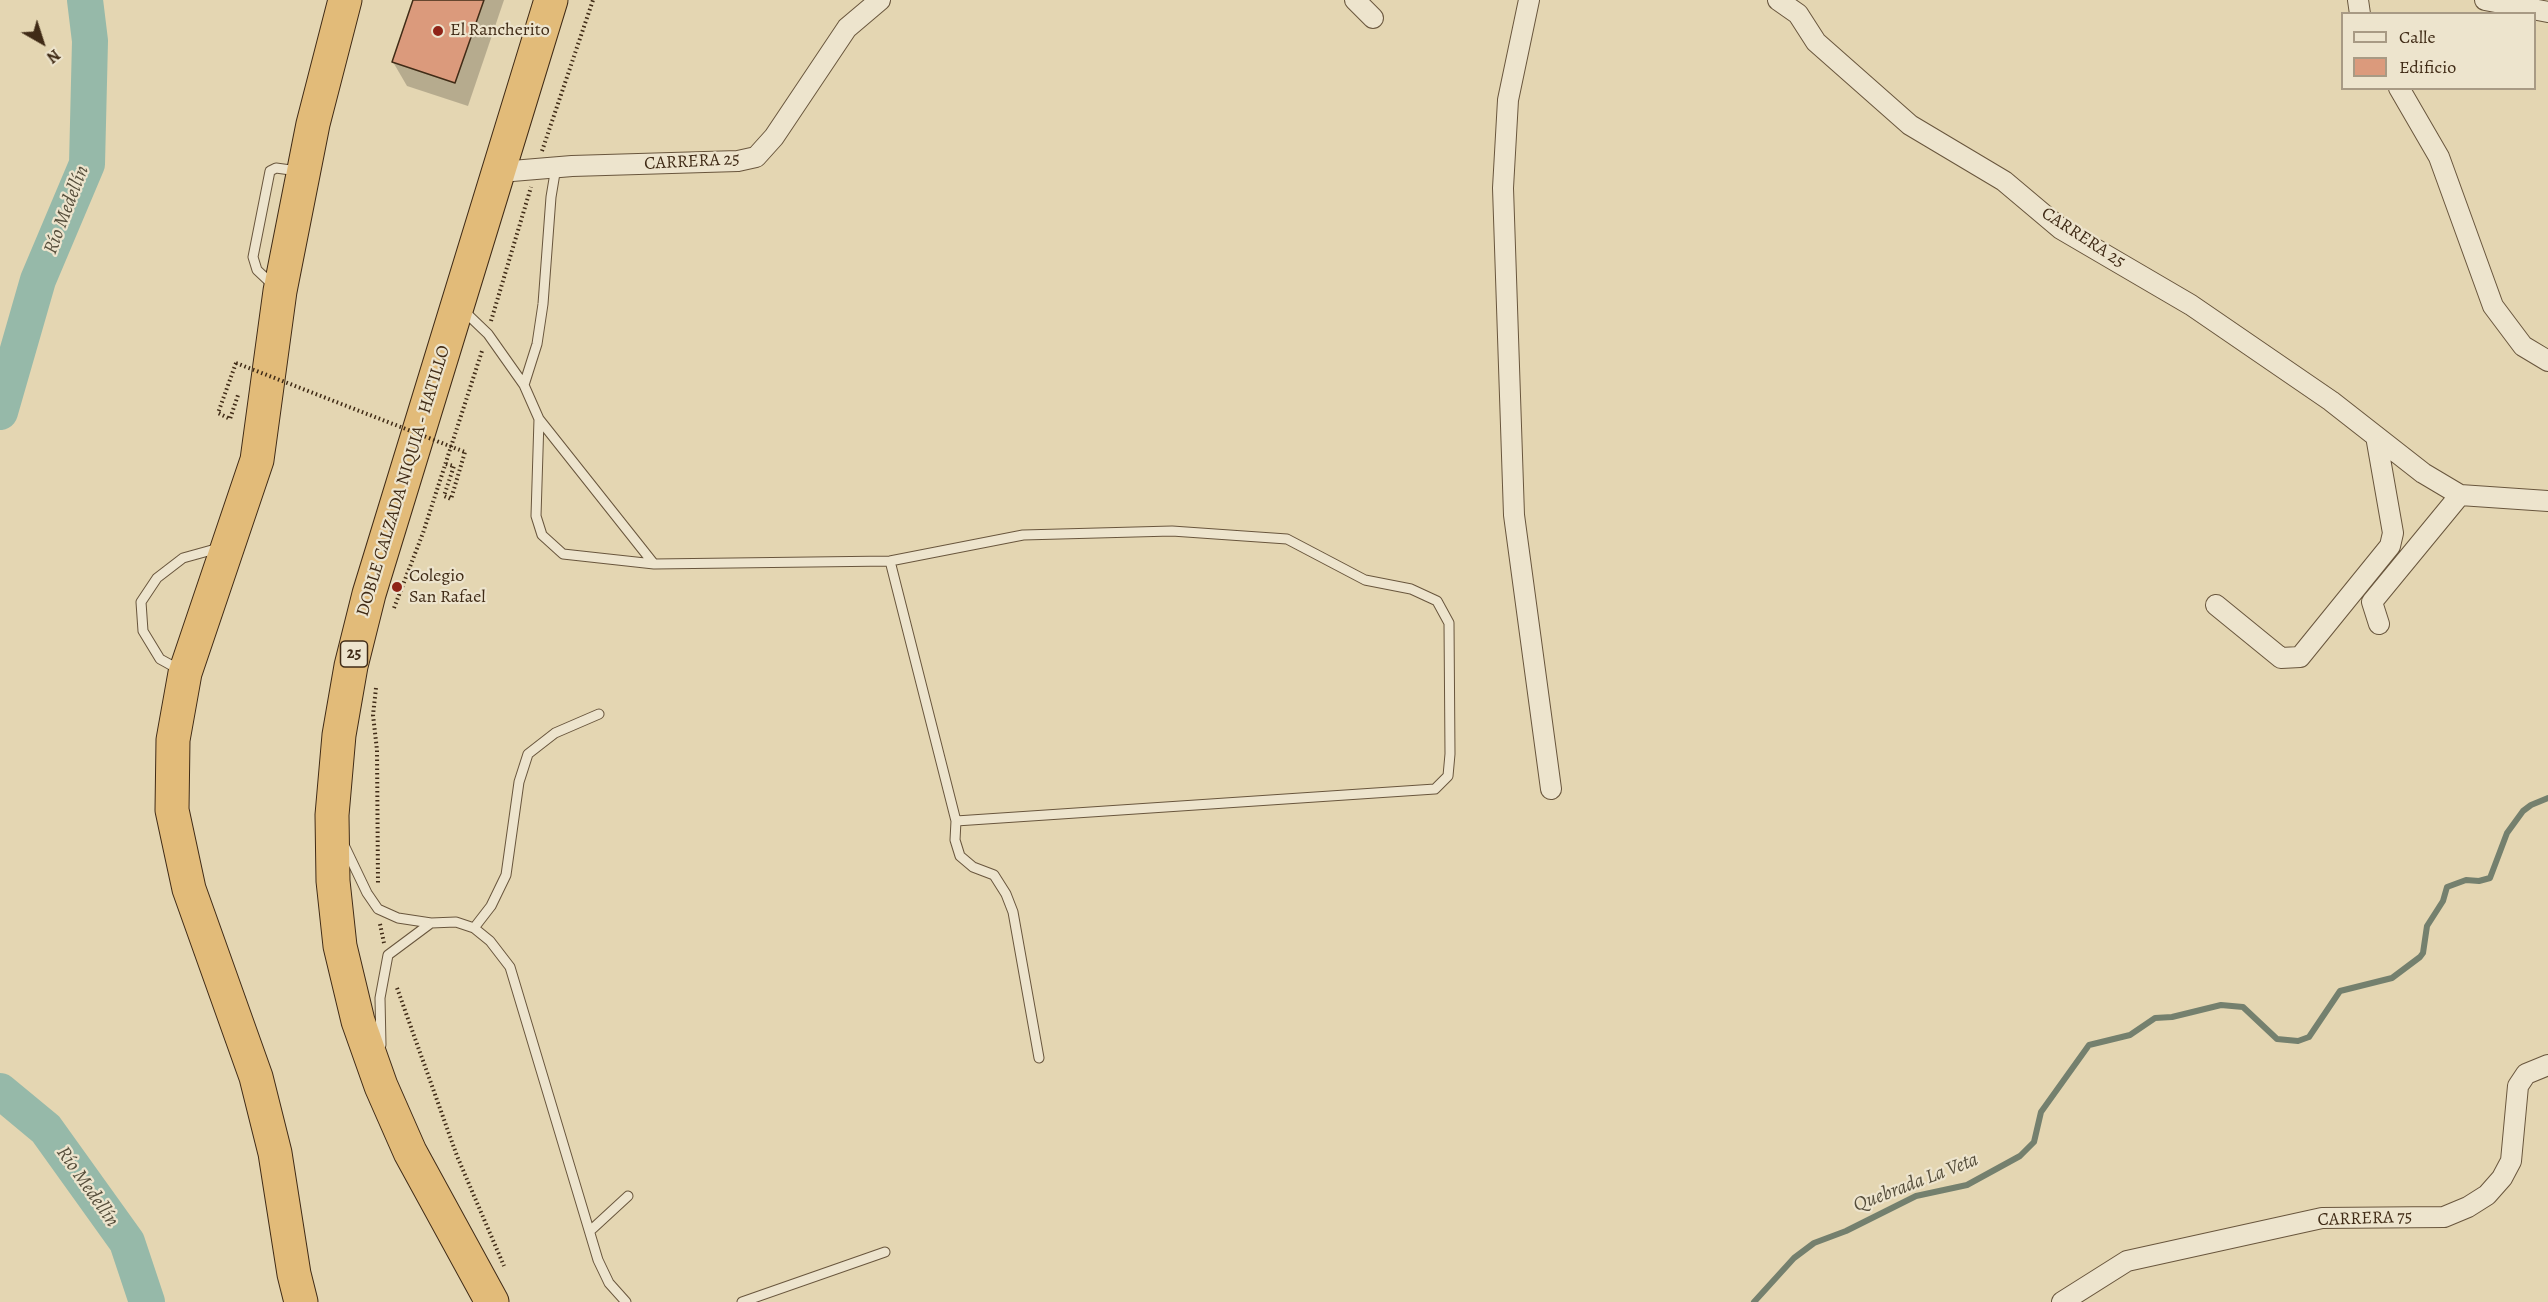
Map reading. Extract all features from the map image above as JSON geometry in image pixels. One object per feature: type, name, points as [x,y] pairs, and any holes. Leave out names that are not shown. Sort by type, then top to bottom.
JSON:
[{"type":"highway","points":[[301,1302],[274,1153],[256,1077],[189,889],[172,810],[173,740],[185,673],[257,460],[280,291],[304,172],[345,0]]},
{"type":"highway","name":"DOBLE CALZADA NIQUIA - HATILLO","points":[[492,1302],[415,1162],[381,1086],[358,1021],[340,946],[333,881],[332,815],[339,735],[351,666],[369,594],[551,0]]},
{"type":"street","name":"CARRERA 25","points":[[500,172],[556,167],[738,161],[756,157],[774,137],[847,28],[880,0]]},
{"type":"street","points":[[1355,0],[1372,18]]},
{"type":"street","points":[[1529,0],[1508,100],[1503,199],[1514,515],[1551,789]]},
{"type":"street","name":"CARRERA 25","points":[[1778,0],[1798,14],[1816,42],[1910,125],[2004,181],[2061,229],[2191,305],[2331,401],[2423,473],[2460,495]]},
{"type":"street","points":[[2485,0],[2548,12]]},
{"type":"street","points":[[2400,90],[2439,157],[2493,306],[2523,346],[2548,361]]},
{"type":"street","points":[[2216,605],[2281,658],[2300,657],[2390,546],[2393,533],[2376,436]]},
{"type":"street","points":[[2379,624],[2372,602],[2460,495],[2525,502],[2548,501]]},
{"type":"street","name":"CARRERA 75","points":[[2062,1302],[2127,1261],[2322,1218],[2444,1217],[2468,1207],[2487,1195],[2502,1178],[2511,1161],[2518,1086],[2526,1074],[2548,1065]]},
{"type":"lane","points":[[524,385],[537,344],[543,304],[551,197],[556,167]]},
{"type":"lane","points":[[458,304],[488,334],[524,385],[539,419],[654,564]]},
{"type":"lane","points":[[539,419],[536,516],[542,535],[563,554],[654,564],[890,561],[1023,535],[1172,531],[1287,539],[1365,580],[1411,589],[1437,601],[1449,623],[1450,754],[1448,776],[1436,789],[956,821]]},
{"type":"lane","points":[[185,673],[160,659],[143,631],[141,602],[157,578],[183,558],[228,546]]},
{"type":"lane","points":[[890,561],[956,821],[955,840],[960,856],[974,867],[994,875],[1006,894],[1013,912],[1039,1058]]},
{"type":"lane","points":[[474,928],[491,906],[506,875],[519,782],[528,754],[555,733],[599,714]]},
{"type":"lane","points":[[332,815],[353,868],[378,909],[398,918],[431,923],[456,922],[474,928],[490,941],[510,967],[590,1231],[609,1283],[626,1302]]},
{"type":"lane","points":[[381,1086],[380,998],[388,955],[431,923]]},
{"type":"lane","points":[[590,1231],[628,1196]]},
{"type":"lane","points":[[742,1302],[885,1252]]},
{"type":"path","points":[[392,614],[446,464],[488,334],[536,168],[593,0]]},
{"type":"path","points":[[240,389],[230,419],[218,414],[236,363],[465,452],[451,499],[444,496],[454,466],[446,464]]},
{"type":"path","name":"25","points":[[376,683],[373,715],[377,750],[378,909],[388,955],[457,1156],[506,1270]]},
{"type":"building","name":"El Rancherito","points":[[413,0],[484,0],[455,83],[392,62]]},
{"type":"waterway","name":"Río Medellín","points":[[0,412],[38,280],[87,164],[90,41],[85,0]]},
{"type":"waterway","name":"Quebrada La Veta","points":[[1754,1302],[1794,1258],[1814,1243],[1846,1231],[1916,1196],[1967,1185],[2020,1156],[2034,1142],[2041,1112],[2089,1045],[2130,1035],[2155,1018],[2172,1017],[2221,1005],[2243,1007],[2277,1039],[2298,1041],[2309,1037],[2340,991],[2392,978],[2420,957],[2423,953],[2427,926],[2443,901],[2447,887],[2466,880],[2479,881],[2490,878],[2507,833],[2523,811],[2548,798]]},
{"type":"waterway","name":"Río Medellín","points":[[0,1091],[46,1129],[127,1242],[147,1302]]},
{"type":"place","name":"El Rancherito","points":[[438,31]]},
{"type":"place","name":"Colegio San Rafael","points":[[397,587]]}]
